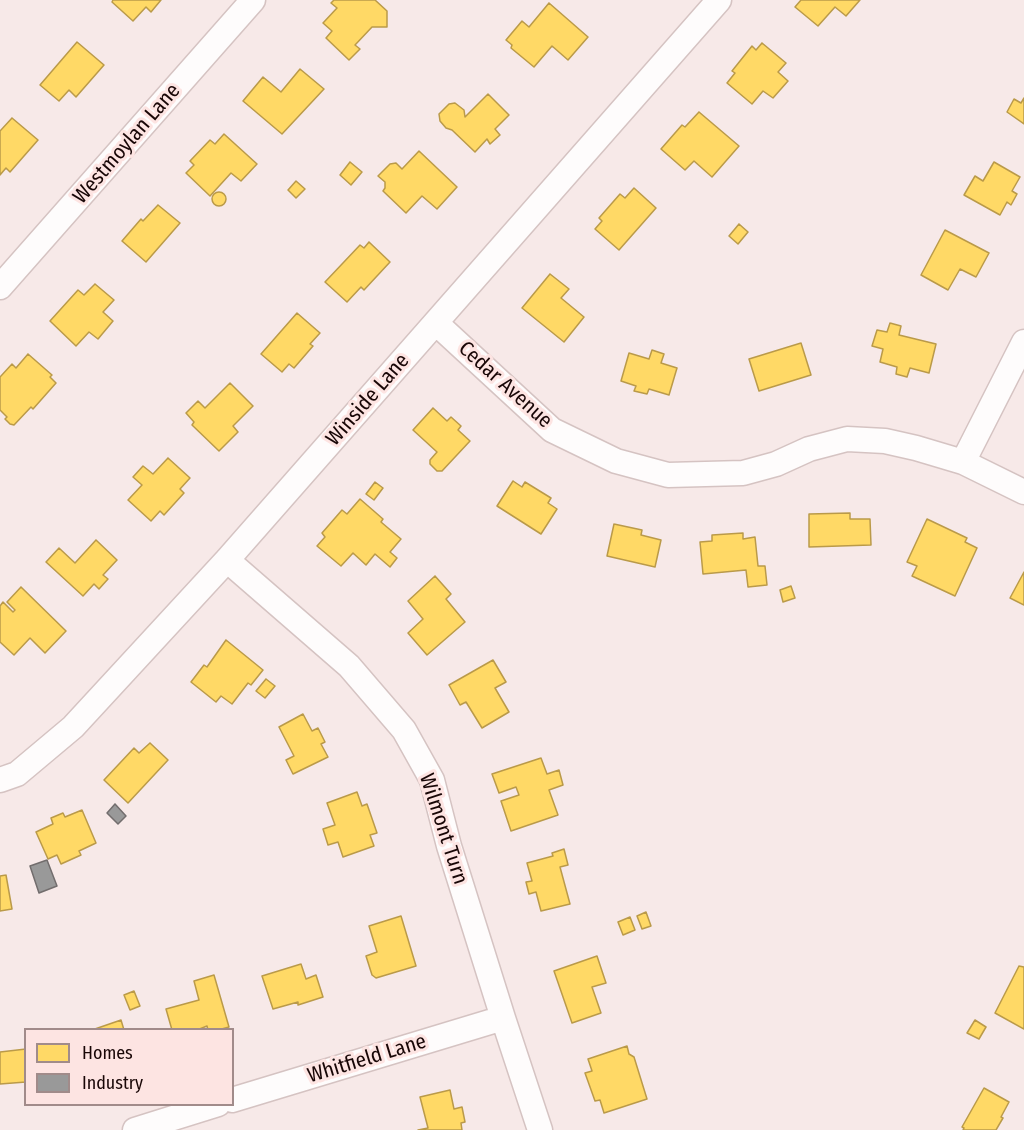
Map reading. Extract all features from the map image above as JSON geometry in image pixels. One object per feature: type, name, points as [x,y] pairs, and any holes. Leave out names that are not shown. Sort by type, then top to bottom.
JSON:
[{"type":"street","name":"Westmoylan Lane","points":[[0,287],[253,0]]},
{"type":"street","name":"Winside Lane","points":[[0,780],[17,774],[74,727],[227,560],[719,0]]},
{"type":"street","name":"Cedar Avenue","points":[[436,322],[552,430],[616,461],[668,475],[743,472],[776,464],[809,449],[847,439],[885,441],[963,462],[1024,492]]},
{"type":"street","points":[[963,462],[1024,342]]},
{"type":"street","name":"Wilmont Turn","points":[[227,560],[349,666],[404,730],[432,780],[449,846],[540,1130]]},
{"type":"street","name":"Whitfield Lane","points":[[234,1099],[503,1018]]},
{"type":"street","points":[[135,1130],[212,1106]]},
{"type":"building: Homes","points":[[113,0],[161,0],[151,12],[146,7],[133,21],[112,2]]},
{"type":"building: Homes","points":[[334,0],[375,0],[387,11],[387,27],[372,27],[355,45],[360,49],[349,60],[326,38],[332,31],[323,23],[337,8],[331,3]]},
{"type":"building: Homes","points":[[801,0],[860,0],[846,16],[835,7],[818,26],[795,7]]},
{"type":"building: Homes","points":[[549,3],[588,37],[568,60],[552,46],[534,67],[511,48],[512,45],[506,40],[522,21],[529,27]]},
{"type":"building: Homes","points":[[77,42],[104,65],[76,97],[69,90],[59,101],[40,85]]},
{"type":"building: Homes","points":[[762,43],[786,63],[778,72],[788,81],[773,98],[763,91],[752,104],[727,83],[735,73],[732,71],[752,46],[756,50]]},
{"type":"building: Homes","points":[[300,69],[324,89],[282,134],[243,101],[263,77],[281,92]]},
{"type":"building: Homes","points":[[488,94],[509,115],[495,129],[500,135],[490,144],[487,139],[475,152],[452,130],[446,128],[440,121],[439,114],[449,104],[455,103],[464,110],[465,117]]},
{"type":"building: Homes","points":[[1024,98],[1024,124],[1007,112],[1014,99],[1021,103]]},
{"type":"building: Homes","points":[[699,112],[739,146],[712,177],[694,161],[685,170],[661,149],[682,125],[685,127]]},
{"type":"building: Homes","points":[[12,118],[38,140],[10,172],[6,168],[0,175],[0,131]]},
{"type":"building: Homes","points":[[224,134],[257,164],[241,181],[231,173],[210,196],[186,173],[194,165],[190,161],[210,140],[215,144]]},
{"type":"building: Homes","points":[[419,151],[457,187],[437,209],[422,196],[406,213],[383,191],[385,182],[378,176],[390,164],[396,163],[402,169]]},
{"type":"building: Homes","points":[[350,162],[362,172],[351,185],[340,175]]},
{"type":"building: Homes","points":[[994,162],[1020,177],[1012,191],[1017,194],[1011,205],[1007,202],[1000,215],[964,195],[975,176],[983,181]]},
{"type":"building: Homes","points":[[296,181],[305,189],[296,198],[288,190]]},
{"type":"building: Homes","points":[[634,188],[656,208],[619,250],[595,229],[602,221],[599,218],[620,194],[625,198]]},
{"type":"building: Homes","points":[[219,192],[224,194],[226,199],[224,204],[219,206],[214,204],[212,199],[214,194]]},
{"type":"building: Homes","points":[[158,205],[180,223],[146,262],[122,241],[141,219],[143,221]]},
{"type":"building: Homes","points":[[739,224],[748,232],[738,244],[729,236]]},
{"type":"building: Homes","points":[[945,230],[989,253],[976,277],[960,269],[948,290],[921,275]]},
{"type":"building: Homes","points":[[369,242],[390,262],[364,290],[361,287],[347,302],[325,282],[360,245],[364,248]]},
{"type":"building: Homes","points":[[550,274],[569,289],[561,298],[584,317],[564,342],[522,308]]},
{"type":"building: Homes","points":[[95,284],[114,300],[103,312],[113,321],[98,339],[89,332],[76,346],[50,321],[78,290],[84,295]]},
{"type":"building: Homes","points":[[297,313],[320,333],[310,344],[313,346],[294,368],[289,364],[282,372],[261,354]]},
{"type":"building: Homes","points":[[890,323],[901,326],[899,335],[936,344],[929,373],[910,368],[907,377],[896,374],[897,367],[880,362],[883,349],[872,346],[877,330],[887,332]]},
{"type":"building: Homes","points":[[801,343],[811,375],[759,391],[749,359]]},
{"type":"building: Homes","points":[[652,350],[664,354],[661,363],[677,368],[669,395],[649,389],[647,394],[634,391],[636,386],[621,381],[629,353],[649,359]]},
{"type":"building: Homes","points":[[28,354],[52,375],[50,377],[56,383],[33,409],[31,407],[14,425],[5,419],[7,417],[0,410],[0,377],[12,364],[16,368]]},
{"type":"building: Homes","points":[[230,383],[253,406],[233,426],[238,432],[219,451],[192,425],[194,422],[186,413],[198,401],[205,408]]},
{"type":"building: Homes","points":[[433,408],[447,421],[451,417],[461,426],[458,430],[470,441],[442,471],[437,471],[430,464],[430,460],[437,452],[413,430]]},
{"type":"building: Homes","points":[[168,458],[190,478],[180,489],[184,493],[164,515],[160,511],[151,521],[128,500],[142,485],[133,477],[143,466],[153,474]]},
{"type":"building: Homes","points":[[513,481],[522,487],[525,482],[551,498],[548,503],[557,509],[541,534],[497,506]]},
{"type":"building: Homes","points":[[375,482],[383,488],[374,500],[366,494]]},
{"type":"building: Homes","points":[[360,499],[401,539],[390,552],[397,558],[390,567],[375,554],[366,565],[353,553],[341,566],[317,546],[325,537],[322,533],[342,510],[347,514]]},
{"type":"building: Homes","points":[[850,513],[850,519],[870,519],[871,545],[809,547],[809,514]]},
{"type":"building: Homes","points":[[927,519],[967,538],[965,542],[977,548],[955,596],[912,576],[917,566],[907,562]]},
{"type":"building: Homes","points":[[614,524],[642,530],[641,535],[661,540],[655,567],[607,556]]},
{"type":"building: Homes","points":[[743,533],[743,539],[755,537],[758,566],[765,566],[767,585],[748,587],[746,570],[703,574],[700,542],[712,541],[712,535]]},
{"type":"building: Homes","points":[[96,540],[117,560],[103,575],[108,579],[99,589],[94,584],[83,596],[46,562],[59,548],[75,563]]},
{"type":"building: Homes","points":[[1024,572],[1024,605],[1010,598]]},
{"type":"building: Homes","points":[[435,576],[451,594],[446,599],[465,622],[427,655],[408,633],[423,619],[408,601]]},
{"type":"building: Homes","points":[[791,586],[795,598],[783,602],[780,590]]},
{"type":"building: Homes","points":[[21,587],[66,631],[45,653],[30,638],[14,655],[0,642],[0,606],[3,602],[13,612],[15,610],[7,602]]},
{"type":"building: Homes","points":[[226,640],[263,670],[251,685],[248,683],[232,704],[221,696],[216,702],[191,682],[204,665],[207,667]]},
{"type":"building: Homes","points":[[493,660],[506,682],[495,688],[509,712],[482,728],[466,702],[460,705],[449,685]]},
{"type":"building: Homes","points":[[266,679],[275,686],[265,698],[256,691]]},
{"type":"building: Homes","points":[[303,714],[312,731],[318,728],[325,742],[321,744],[328,757],[293,774],[286,760],[294,756],[279,727]]},
{"type":"building: Homes","points":[[150,743],[168,760],[128,803],[104,780],[134,748],[139,753]]},
{"type":"building: Homes","points":[[541,758],[547,774],[559,770],[563,785],[549,790],[558,815],[511,831],[501,801],[519,795],[516,787],[499,793],[492,774]]},
{"type":"building: Homes","points":[[357,792],[362,806],[367,804],[377,833],[370,835],[374,846],[343,857],[338,842],[328,845],[323,829],[335,825],[327,803]]},
{"type":"building: Homes","points":[[82,810],[96,843],[79,851],[81,855],[61,864],[57,855],[48,859],[36,832],[53,824],[51,818],[63,813],[65,817]]},
{"type":"building: Homes","points":[[564,849],[568,865],[560,867],[570,904],[541,911],[536,892],[529,894],[526,882],[532,881],[527,863],[553,856],[552,853]]},
{"type":"building: Homes","points":[[6,875],[12,909],[0,911],[0,876]]},
{"type":"building: Homes","points":[[646,912],[651,926],[642,929],[637,916]]},
{"type":"building: Homes","points":[[401,916],[416,966],[376,978],[372,975],[366,956],[377,952],[369,926]]},
{"type":"building: Homes","points":[[630,917],[635,930],[623,935],[618,922]]},
{"type":"building: Homes","points":[[597,956],[606,983],[592,987],[601,1013],[572,1023],[554,971]]},
{"type":"building: Homes","points":[[301,964],[306,979],[316,975],[323,997],[298,1005],[298,1002],[273,1009],[262,976]]},
{"type":"building: Homes","points":[[1019,966],[1024,967],[1024,1029],[995,1013]]},
{"type":"building: Homes","points":[[214,975],[229,1027],[171,1028],[166,1009],[199,1000],[194,981]]},
{"type":"building: Homes","points":[[134,991],[140,1006],[130,1010],[124,995]]},
{"type":"building: Homes","points":[[121,1020],[123,1028],[98,1028]]},
{"type":"building: Homes","points":[[975,1020],[986,1027],[979,1039],[967,1033]]},
{"type":"building: Homes","points":[[627,1046],[629,1054],[634,1057],[647,1099],[604,1113],[600,1100],[595,1101],[585,1073],[592,1071],[588,1059]]},
{"type":"building: Homes","points":[[24,1049],[24,1082],[0,1084],[0,1052]]},
{"type":"building: Homes","points":[[984,1088],[1009,1102],[1001,1117],[1003,1118],[996,1130],[963,1130],[962,1127]]},
{"type":"building: Homes","points":[[450,1090],[454,1109],[462,1107],[465,1122],[461,1123],[462,1130],[418,1130],[428,1128],[420,1097]]},
{"type":"building: Industry","points":[[115,804],[126,816],[118,824],[107,813]]},
{"type":"building: Industry","points":[[47,860],[57,886],[39,893],[30,866]]}]
